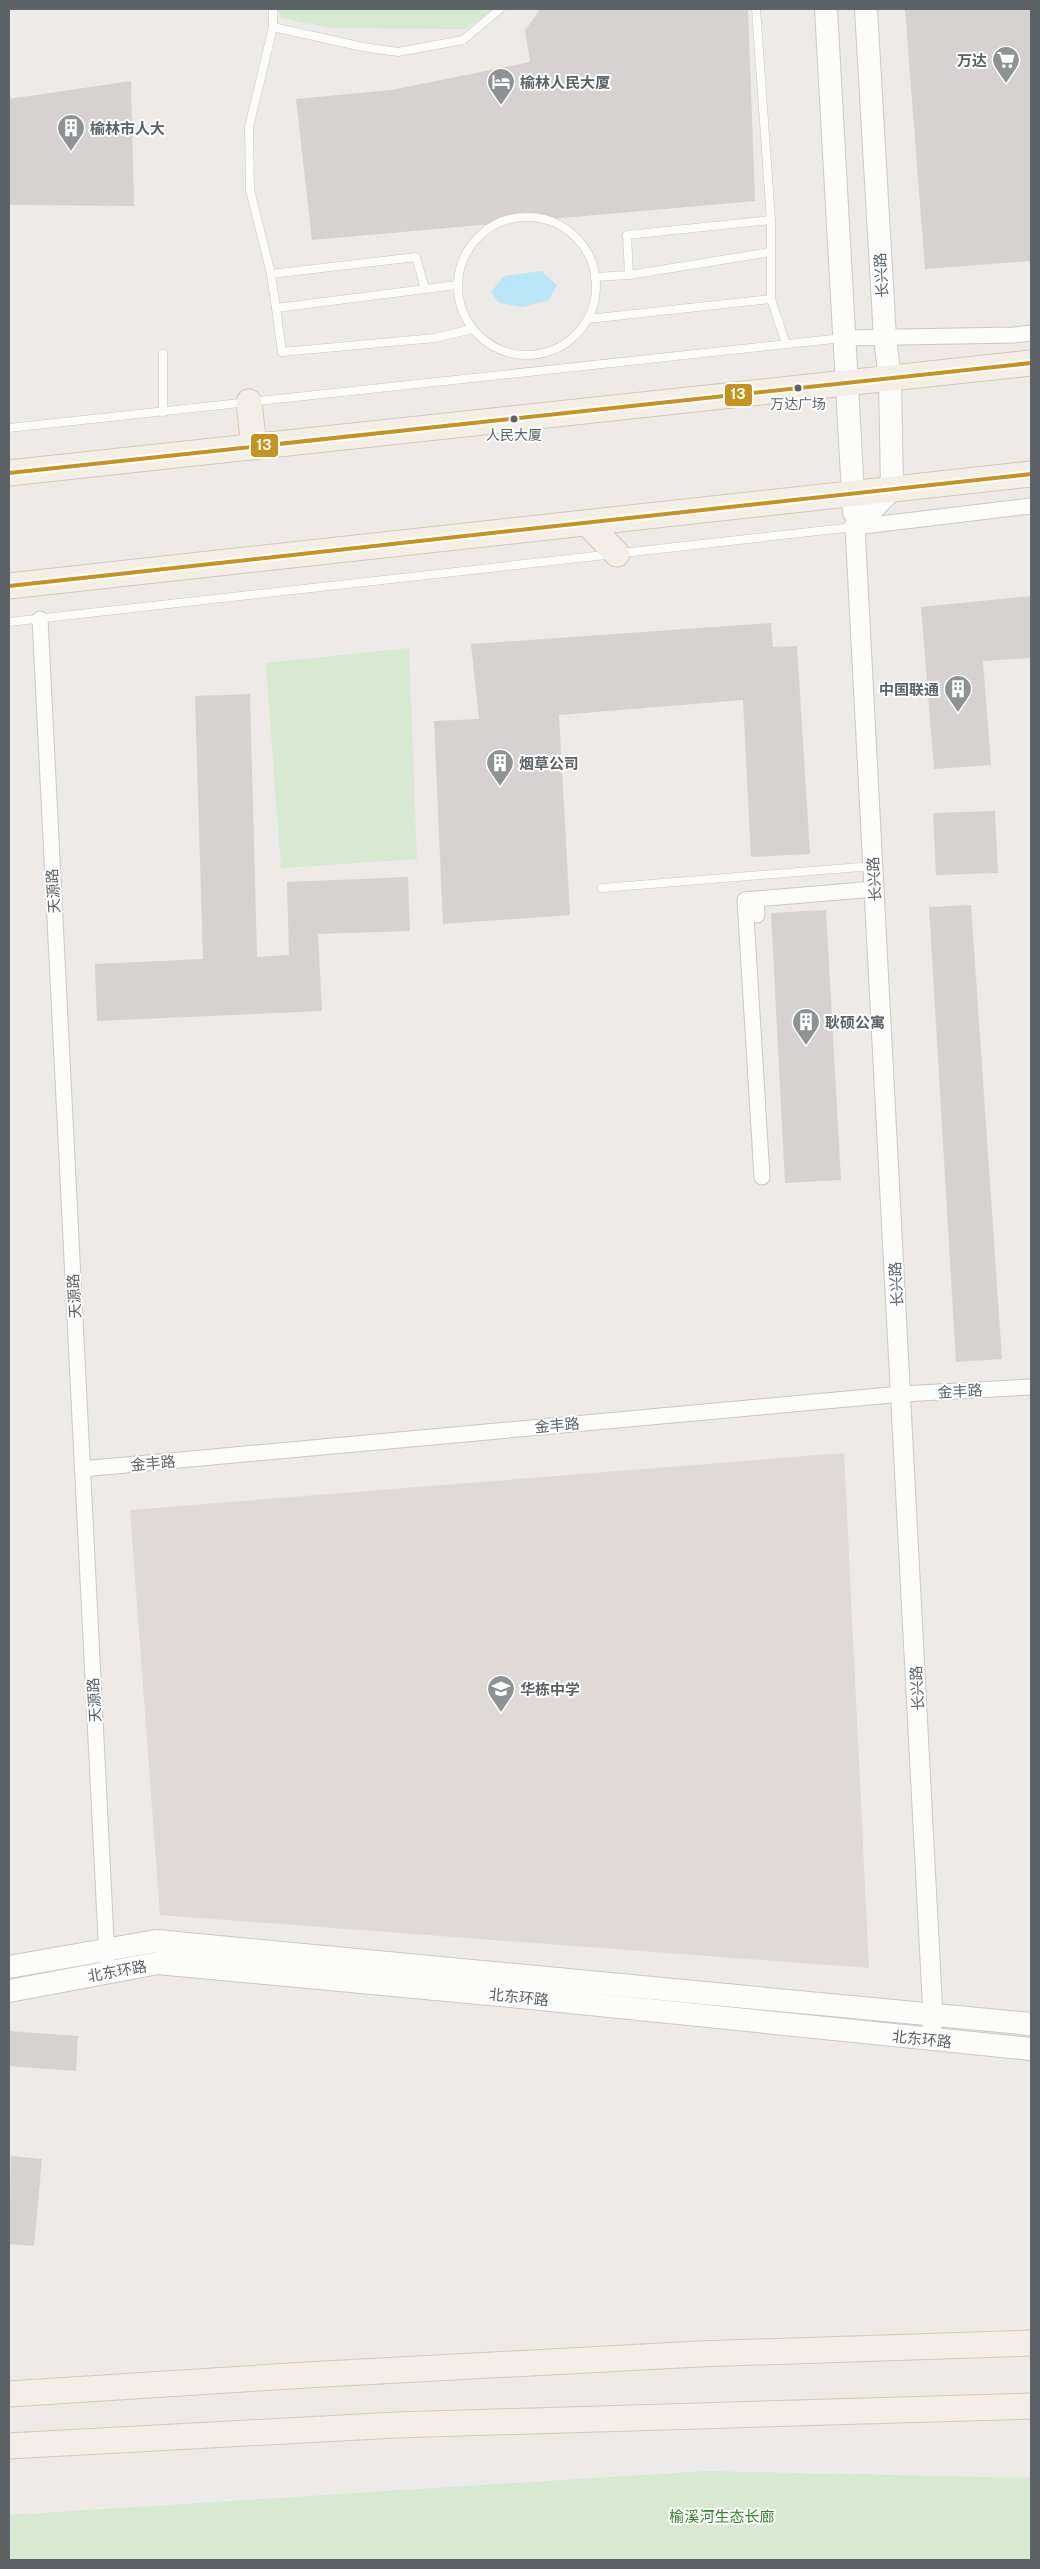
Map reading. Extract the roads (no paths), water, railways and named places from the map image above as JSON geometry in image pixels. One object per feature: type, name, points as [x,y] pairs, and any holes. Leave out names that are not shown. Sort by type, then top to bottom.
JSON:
[{"type":"main road","name":"长兴路","points":[[826,9],[855,527]]},
{"type":"main road","name":"长兴路","points":[[866,9],[885,338],[890,379],[892,489]]},
{"type":"main road","points":[[9,473],[1031,363]]},
{"type":"main road","points":[[248,402],[254,447]]},
{"type":"main road","points":[[9,586],[1031,474]]},
{"type":"main road","points":[[855,527],[892,489]]},
{"type":"main road","points":[[587,523],[617,554]]},
{"type":"main road","name":"北东环路","points":[[9,1967],[156,1941],[1031,2024]]},
{"type":"main road","name":"北东环路","points":[[9,1991],[158,1963],[512,1996],[1031,2049]]},
{"type":"main road","points":[[9,2394],[306,2375],[698,2354],[1031,2343]]},
{"type":"main road","points":[[9,2446],[396,2425],[1031,2406]]},
{"type":"street","points":[[845,338],[1014,336],[1031,333]]},
{"type":"street","points":[[855,527],[1031,506]]},
{"type":"street","name":"长兴路","points":[[855,527],[902,1394],[933,2016],[931,2040]]},
{"type":"street","name":"天源路","points":[[40,620],[108,1972]]},
{"type":"street","points":[[762,1177],[745,900],[875,889]]},
{"type":"street","points":[[756,899],[757,915]]},
{"type":"street","name":"金丰路","points":[[82,1469],[902,1394],[1031,1387]]},
{"type":"lane","points":[[273,9],[273,27],[249,127],[250,190],[272,274],[282,352],[435,338],[472,329]]},
{"type":"lane","points":[[273,27],[363,47],[398,52],[462,40],[500,9]]},
{"type":"lane","points":[[756,9],[771,220],[771,299],[786,344]]},
{"type":"lane","points":[[533,216],[555,222],[574,235],[588,253],[595,277],[595,297],[588,319],[574,337],[555,350],[533,356],[510,354],[488,344],[472,329],[461,308],[457,285],[461,263],[469,249],[489,227],[510,218],[533,216]]},
{"type":"lane","points":[[629,275],[627,235],[771,220]]},
{"type":"lane","points":[[595,277],[629,275],[771,252]]},
{"type":"lane","points":[[272,274],[416,257],[425,289]]},
{"type":"lane","points":[[276,308],[457,285]]},
{"type":"lane","points":[[588,319],[771,299]]},
{"type":"lane","points":[[9,428],[845,338]]},
{"type":"lane","points":[[163,354],[163,412]]},
{"type":"lane","points":[[9,622],[855,527]]},
{"type":"lane","points":[[602,888],[873,866]]},
{"type":"water","points":[[541,271],[557,285],[549,300],[523,307],[499,303],[491,292],[504,276]]},
{"type":"place","name":"万达","points":[[1006,84]]},
{"type":"place","name":"榆林人民大厦","points":[[501,106]]},
{"type":"place","name":"榆林市人大","points":[[71,152]]},
{"type":"place","name":"万达广场","points":[[798,388]]},
{"type":"place","name":"人民大厦","points":[[514,419]]},
{"type":"place","name":"中国联通","points":[[958,713]]},
{"type":"place","name":"烟草公司","points":[[500,787]]},
{"type":"place","name":"耿硕公寓","points":[[806,1046]]},
{"type":"place","name":"华栋中学","points":[[501,1713]]},
{"type":"park label","name":"榆溪河生态长廊","points":[[722,2516]]}]
